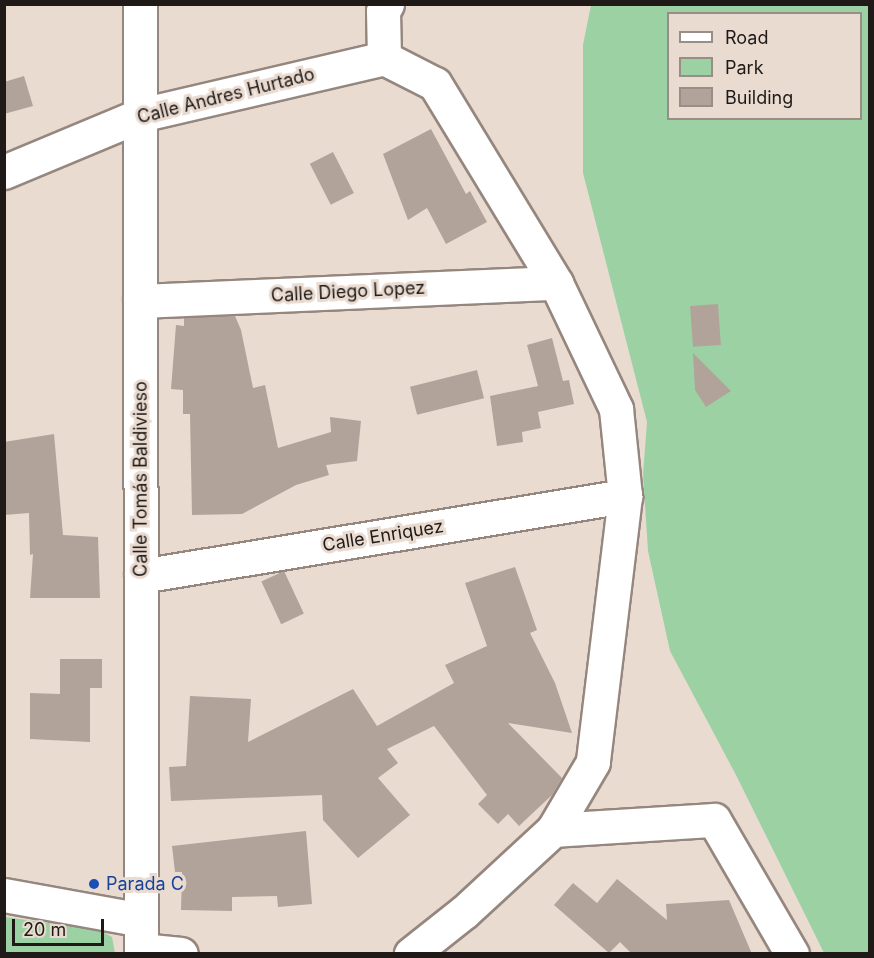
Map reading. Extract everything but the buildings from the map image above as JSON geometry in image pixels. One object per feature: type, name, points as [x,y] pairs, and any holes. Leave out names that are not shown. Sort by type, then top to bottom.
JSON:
[{"type":"street","name":"Calle Tomás Baldivieso","points":[[140,4],[141,941]]},
{"type":"street","points":[[387,4],[383,11],[384,58],[435,84],[556,283],[616,409],[625,496],[600,727],[593,762],[553,830],[464,912],[411,954]]},
{"type":"street","name":"Calle Andres Hurtado","points":[[4,172],[140,115],[384,58]]},
{"type":"street","name":"Calle Diego Lopez","points":[[140,301],[556,283]]},
{"type":"street","name":"Calle Enriquez","points":[[141,576],[625,496]]},
{"type":"street","points":[[553,830],[714,820],[792,954]]},
{"type":"street","points":[[4,895],[181,954]]},
{"type":"green space","points":[[591,5],[869,5],[869,953],[824,953],[736,775],[670,651],[648,551],[643,474],[647,422],[583,173],[583,45]]},
{"type":"green space","points":[[5,917],[99,930],[112,937],[115,953],[5,953]]},
{"type":"place","name":"Parada C","points":[[94,884]]}]
